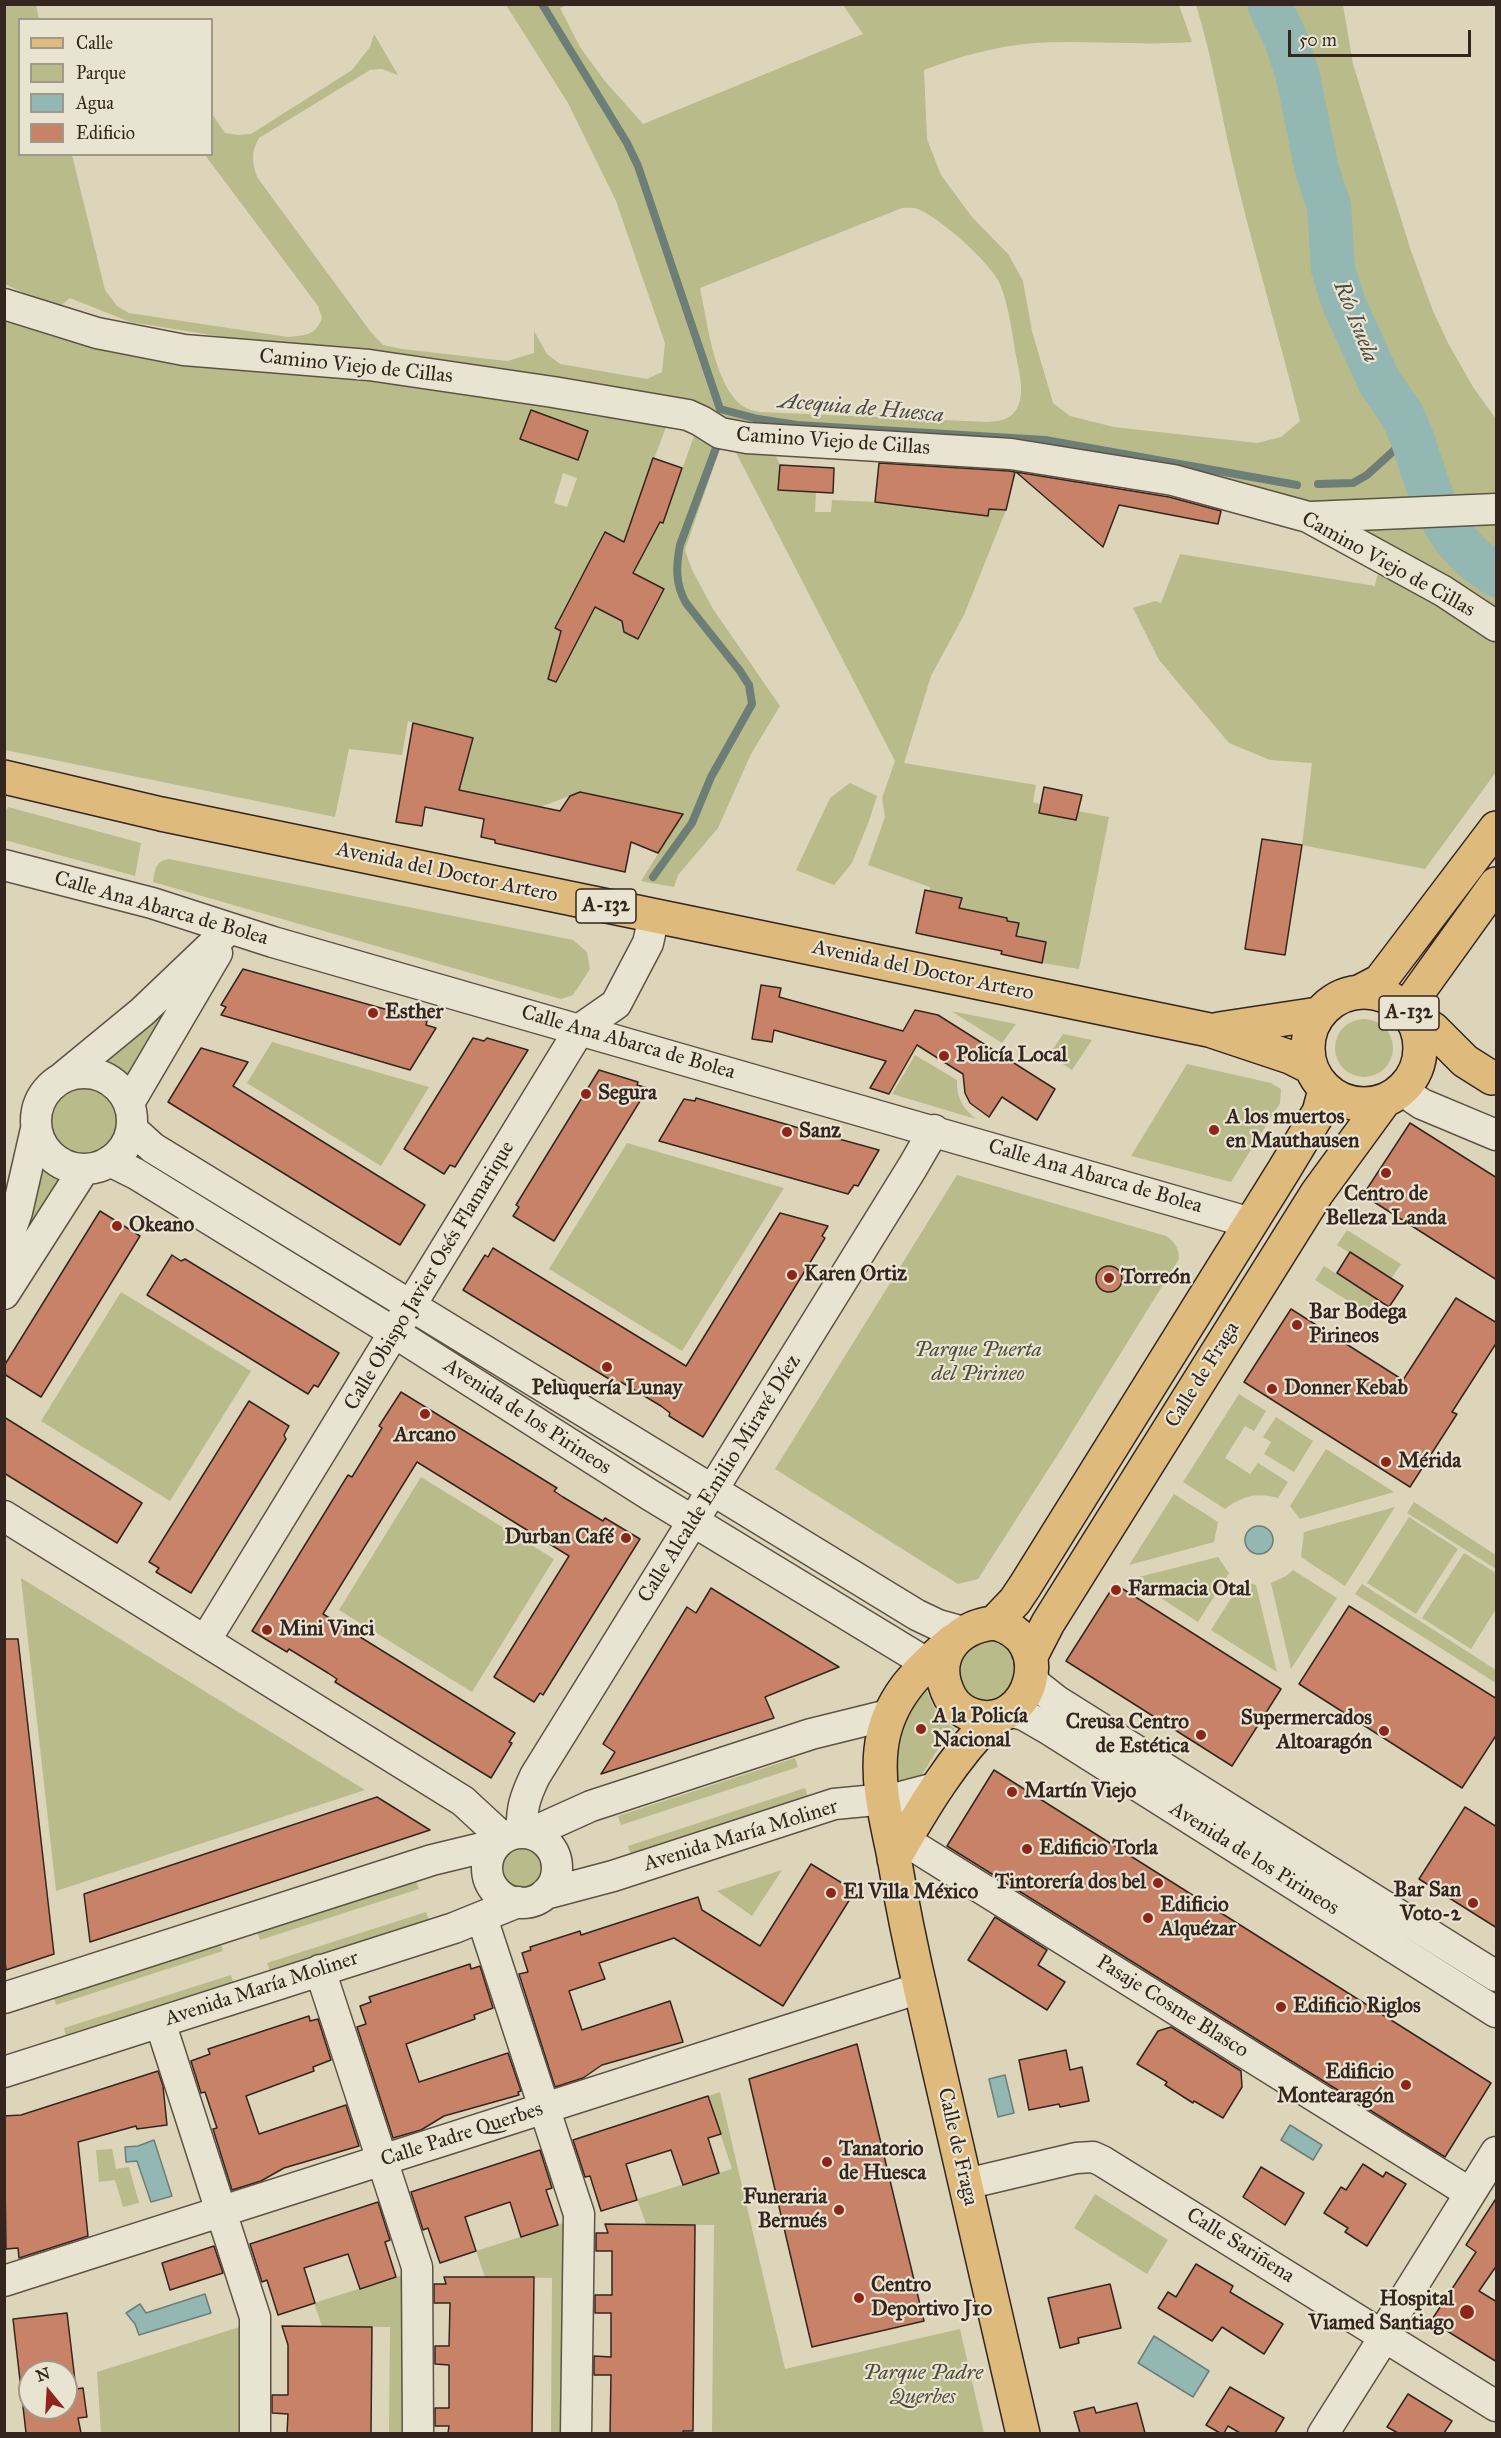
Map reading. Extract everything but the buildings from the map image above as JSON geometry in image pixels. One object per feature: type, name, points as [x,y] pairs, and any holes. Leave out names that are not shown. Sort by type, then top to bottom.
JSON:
[{"type":"main road","name":"Avenida del Doctor Artero","points":[[4,777],[173,816],[1209,1030],[1281,1054],[1318,1078]]},
{"type":"main road","points":[[1361,991],[1380,981],[1497,828]]},
{"type":"main road","points":[[1408,1012],[1497,884]]},
{"type":"main road","name":"A-132","points":[[1318,1014],[1337,998],[1361,991],[1385,996],[1433,1029],[1466,1061],[1494,1079]]},
{"type":"main road","name":"A-132","points":[[1401,1088],[1419,1063],[1421,1047],[1418,1030],[1408,1012]]},
{"type":"main road","name":"Avenida del Doctor Artero","points":[[1209,1030],[1318,1014]]},
{"type":"main road","points":[[1318,1014],[1310,1031],[1307,1049],[1318,1078]]},
{"type":"main road","name":"A-132","points":[[1318,1078],[1343,1101],[1364,1105],[1401,1088],[1448,1073],[1494,1079]]},
{"type":"main road","name":"Calle de Fraga","points":[[994,1623],[1015,1601],[1025,1586],[1319,1112],[1318,1078]]},
{"type":"main road","name":"Calle de Fraga","points":[[1031,1667],[1048,1623],[1317,1193],[1401,1088]]},
{"type":"main road","points":[[899,1850],[971,1740],[1002,1714],[1025,1694],[1031,1667],[1026,1644],[1009,1626],[994,1623],[983,1624],[959,1636],[935,1668],[960,1710],[979,1717],[1002,1714]]},
{"type":"main road","name":"Calle de Fraga","points":[[935,1668],[899,1695],[888,1715],[881,1750],[883,1799],[899,1850],[920,1988],[1023,2433]]},
{"type":"street","name":"Camino Viejo de Cillas","points":[[4,304],[97,333],[184,350],[369,365],[553,392],[688,415],[702,421],[720,434],[747,438],[1011,454],[1173,480],[1308,517],[1443,591],[1497,626]]},
{"type":"street","points":[[1308,517],[1382,516],[1483,509]]},
{"type":"street","name":"Calle Ana Abarca de Bolea","points":[[4,865],[152,903],[229,929],[1251,1223]]},
{"type":"street","name":"Calle Obispo Javier Osés Flamarique","points":[[205,1641],[580,1029],[616,1004],[648,943],[654,916]]},
{"type":"street","points":[[4,1249],[17,1212],[36,1129],[36,1113],[41,1099],[50,1086],[142,1012],[229,929]]},
{"type":"street","points":[[4,1294],[97,1165],[124,1147],[131,1116],[229,929]]},
{"type":"street","points":[[63,1077],[89,1072],[102,1075],[118,1087],[131,1116]]},
{"type":"street","points":[[1401,1088],[1422,1104],[1497,1135]]},
{"type":"street","name":"Avenida de los Pirineos","points":[[131,1116],[153,1148],[916,1615],[959,1636]]},
{"type":"street","points":[[36,1129],[42,1145],[53,1157],[67,1166],[97,1165]]},
{"type":"street","name":"Calle Alcalde Emilio Miravé Díez","points":[[513,1837],[526,1795],[535,1776],[714,1490],[934,1130]]},
{"type":"street","name":"Avenida de los Pirineos","points":[[97,1165],[136,1174],[395,1333],[693,1521],[935,1668]]},
{"type":"street","points":[[4,1516],[463,1801],[513,1837],[546,1842],[556,1858],[556,1878],[532,1898],[500,1896],[489,1880],[487,1861],[513,1837]]},
{"type":"street","name":"Avenida de los Pirineos","points":[[1031,1667],[1038,1686],[1057,1701],[1497,1976]]},
{"type":"street","name":"Avenida de los Pirineos","points":[[1002,1714],[1024,1715],[1050,1730],[1497,2012]]},
{"type":"street","points":[[4,1998],[432,1860],[513,1837],[591,1806],[811,1734],[888,1715]]},
{"type":"street","name":"Avenida María Moliner","points":[[4,2072],[482,1918],[532,1898],[613,1876],[834,1804],[911,1796],[939,1787]]},
{"type":"street","name":"Pasaje Cosme Blasco","points":[[899,1850],[1470,2193]]},
{"type":"street","points":[[482,1918],[579,2214],[576,2433]]},
{"type":"street","points":[[320,1970],[417,2267],[418,2433]]},
{"type":"street","name":"Calle Padre Querbes","points":[[4,2282],[920,1988]]},
{"type":"street","points":[[160,2022],[255,2317],[255,2433]]},
{"type":"street","points":[[1323,2433],[1497,2152]]},
{"type":"street","name":"Calle Sariñena","points":[[966,2184],[1076,2158],[1093,2157],[1497,2406]]},
{"type":"green space","points":[[4,5],[36,5],[39,18],[18,18],[18,156],[72,156],[105,290],[117,306],[129,313],[288,337],[305,335],[316,328],[322,318],[318,306],[206,156],[213,156],[213,115],[225,133],[251,134],[352,70],[370,47],[374,34],[398,75],[382,69],[370,70],[259,138],[253,157],[257,177],[370,331],[383,345],[507,361],[534,353],[534,331],[547,354],[560,364],[647,379],[662,372],[665,343],[616,201],[568,103],[506,5],[567,5],[560,8],[580,47],[604,80],[643,124],[863,34],[843,5],[1179,5],[1192,42],[1021,44],[979,52],[924,70],[927,139],[941,175],[972,217],[1008,254],[1023,281],[1032,331],[1053,403],[1070,416],[1114,427],[1257,443],[1281,437],[1300,421],[1240,193],[1196,5],[1343,5],[1353,64],[1410,248],[1433,311],[1473,387],[1496,419],[1496,618],[1294,501],[745,432],[311,351],[130,322],[70,298],[57,309],[5,284]],"holes":[[[902,208],[914,208],[929,215],[952,232],[987,265],[1000,284],[1010,320],[1021,383],[1021,397],[1016,410],[1004,419],[988,422],[760,412],[746,408],[735,399],[727,387],[714,354],[700,288]]]},
{"type":"green space","points":[[4,315],[547,400],[666,427],[634,513],[663,523],[694,436],[721,445],[685,550],[692,570],[713,609],[780,706],[751,754],[718,828],[678,875],[674,887],[641,881],[683,814],[580,792],[540,807],[459,790],[473,738],[408,721],[402,755],[349,749],[335,817],[5,750]],"holes":[[[563,473],[577,478],[567,507],[554,503]]]},
{"type":"green space","points":[[731,443],[773,450],[780,465],[778,490],[816,492],[815,512],[831,512],[832,500],[875,502],[988,515],[989,509],[1006,510],[964,615],[931,676],[904,763],[1036,785],[1033,802],[1040,804],[1039,813],[1062,808],[1109,817],[1079,969],[1042,963],[1046,942],[1016,936],[1019,923],[1007,921],[1007,918],[973,911],[949,909],[930,891],[930,887],[868,865],[885,817],[882,798],[895,761]]},
{"type":"green space","points":[[1180,554],[1375,586],[1377,576],[1382,572],[1496,633],[1496,772],[1425,869],[1302,845],[1312,763],[1270,760],[1229,743],[1159,660],[1133,608],[1155,601],[1161,603]]},
{"type":"green space","points":[[850,783],[877,796],[852,863],[834,885],[796,870],[830,798]]},
{"type":"green space","points":[[8,807],[141,843],[135,876],[5,840],[5,813]]},
{"type":"green space","points":[[169,859],[573,940],[587,952],[590,969],[573,995],[561,999],[153,882],[158,864]]},
{"type":"green space","points":[[196,968],[130,1081],[115,1068],[97,1061]]},
{"type":"green space","points":[[951,1011],[1016,1024],[1002,1043]]},
{"type":"green space","points":[[1364,1019],[1375,1021],[1388,1032],[1393,1048],[1391,1059],[1380,1072],[1364,1077],[1353,1075],[1340,1064],[1335,1048],[1337,1037],[1348,1024]]},
{"type":"green space","points":[[1063,1034],[1092,1040],[1072,1070],[1049,1055]]},
{"type":"green space","points":[[272,1042],[429,1087],[381,1166],[247,1083]]},
{"type":"green space","points":[[915,1055],[957,1080],[961,1102],[976,1119],[892,1094]]},
{"type":"green space","points":[[1187,1064],[1271,1083],[1281,1089],[1280,1103],[1231,1182],[1131,1156]]},
{"type":"green space","points":[[91,1084],[111,1094],[119,1107],[121,1121],[119,1135],[111,1148],[98,1156],[77,1158],[57,1148],[49,1135],[47,1114],[57,1094],[70,1086]]},
{"type":"green space","points":[[627,1143],[784,1188],[682,1351],[549,1269]]},
{"type":"green space","points":[[39,1161],[49,1170],[65,1178],[5,1272]]},
{"type":"green space","name":"Parque Puerta del Pirineo","points":[[957,1175],[1166,1236],[1176,1246],[1179,1259],[978,1579],[958,1584],[775,1469]]},
{"type":"green space","points":[[1347,1230],[1401,1264],[1391,1279],[1337,1245]]},
{"type":"green space","points":[[1324,1266],[1378,1300],[1369,1314],[1315,1280]]},
{"type":"green space","points":[[121,1292],[251,1371],[170,1501],[41,1421]]},
{"type":"green space","points":[[1239,1394],[1266,1411],[1254,1431],[1245,1426],[1225,1458],[1250,1474],[1258,1463],[1288,1482],[1278,1498],[1263,1495],[1250,1496],[1225,1509],[1183,1482]]},
{"type":"green space","points":[[1276,1417],[1313,1441],[1294,1472],[1264,1454],[1271,1442],[1263,1437]]},
{"type":"green space","points":[[1326,1449],[1394,1492],[1300,1519],[1290,1506]]},
{"type":"green space","points":[[421,1477],[554,1559],[472,1692],[339,1610]]},
{"type":"green space","points":[[1174,1494],[1218,1522],[1214,1542],[1129,1565]]},
{"type":"green space","points":[[1414,1502],[1496,1555],[1496,1569],[1407,1513]]},
{"type":"green space","points":[[1395,1507],[1345,1586],[1301,1557],[1304,1532]]},
{"type":"green space","points":[[1409,1517],[1458,1549],[1416,1614],[1367,1583]]},
{"type":"green space","points":[[1464,1553],[1496,1573],[1496,1609],[1471,1649],[1422,1618]]},
{"type":"green space","points":[[1218,1557],[1229,1573],[1198,1622],[1131,1579]]},
{"type":"green space","points":[[1293,1570],[1337,1598],[1291,1669],[1271,1583]]},
{"type":"green space","points":[[21,1578],[365,1790],[56,1891]]},
{"type":"green space","points":[[1242,1581],[1256,1585],[1277,1672],[1211,1630]]},
{"type":"green space","points":[[1362,1584],[1496,1670],[1496,1683],[1355,1594]]},
{"type":"green space","points":[[993,1640],[1001,1641],[1018,1659],[1012,1692],[987,1705],[963,1692],[961,1665],[968,1651],[974,1646]]},
{"type":"green space","points":[[925,1682],[935,1709],[955,1729],[936,1752],[920,1778],[898,1790],[898,1760],[902,1734]]},
{"type":"green space","points":[[795,1758],[798,1767],[621,1825],[618,1816]]},
{"type":"green space","points":[[805,1788],[808,1797],[631,1855],[628,1846]]},
{"type":"green space","points":[[522,1847],[530,1848],[536,1853],[541,1859],[541,1875],[536,1881],[530,1886],[522,1887],[514,1886],[508,1881],[503,1875],[502,1867],[503,1859],[508,1853],[514,1848]]},
{"type":"green space","points":[[782,1870],[752,1916],[717,1891]]},
{"type":"green space","points":[[416,1881],[419,1889],[260,1940],[257,1932]]},
{"type":"green space","points":[[426,1912],[429,1920],[270,1971],[267,1963]]},
{"type":"green space","points":[[221,1944],[223,1951],[56,2005],[54,1997]]},
{"type":"green space","points":[[231,1975],[233,1982],[66,2036],[64,2028]]},
{"type":"green space","name":"Parque Padre Querbes","points":[[720,2092],[785,2369],[960,2329],[984,2433],[712,2433],[714,2225],[646,2224],[637,2199],[732,2169],[708,2096]]},
{"type":"green space","points":[[112,2149],[116,2169],[129,2167],[139,2203],[123,2207],[115,2180],[99,2182],[96,2150]]},
{"type":"green space","points":[[1095,2194],[1168,2240],[1147,2274],[1074,2228]]},
{"type":"green space","points":[[570,2221],[566,2433],[551,2433],[552,2278],[485,2277],[476,2251]]},
{"type":"green space","points":[[409,2273],[408,2433],[389,2433],[390,2327],[322,2326],[314,2303]]},
{"type":"green space","points":[[246,2325],[245,2433],[101,2433],[97,2372]]},
{"type":"water","points":[[1259,1526],[1269,1530],[1273,1540],[1269,1550],[1259,1554],[1249,1550],[1245,1540],[1249,1530]]},
{"type":"water","points":[[1005,2075],[1014,2113],[998,2117],[989,2079]]},
{"type":"water","points":[[1290,2125],[1322,2145],[1313,2160],[1281,2140]]},
{"type":"water","points":[[154,2140],[172,2196],[151,2202],[137,2161],[126,2162],[125,2147],[138,2146]]},
{"type":"water","points":[[205,2294],[211,2313],[139,2335],[135,2324],[126,2313],[140,2304],[146,2313]]},
{"type":"water","points":[[1154,2336],[1209,2371],[1193,2397],[1138,2363]]},
{"type":"waterway","name":"Acequia de Huesca","points":[[542,4],[627,143],[638,166],[720,409],[758,419],[797,425],[1045,440],[1297,485]]},
{"type":"waterway","name":"Río Isuela","points":[[1269,4],[1287,42],[1298,77],[1317,170],[1329,206],[1333,269],[1344,304],[1380,383],[1401,413],[1411,435],[1431,495],[1445,524],[1455,539],[1474,559],[1496,575]]},
{"type":"waterway","name":"Acequia de Huesca","points":[[1318,484],[1353,483],[1367,475],[1411,435]]},
{"type":"waterway","name":"Acequia de Huesca","points":[[653,877],[692,823],[711,777],[752,704],[749,685],[686,603],[678,582],[680,545],[719,440]]},
{"type":"place","name":"Esther","points":[[373,1013]]},
{"type":"place","name":"Policía Local","points":[[944,1056]]},
{"type":"place","name":"Segura","points":[[586,1094]]},
{"type":"place","name":"A los muertos en Mauthausen","points":[[1214,1130]]},
{"type":"place","name":"Sanz","points":[[787,1132]]},
{"type":"place","name":"Centro de Belleza Landa","points":[[1386,1173]]},
{"type":"place","name":"Okeano","points":[[117,1226]]},
{"type":"place","name":"Karen Ortiz","points":[[792,1275]]},
{"type":"place","name":"Torreón","points":[[1109,1278]]},
{"type":"place","name":"Bar Bodega Pirineos","points":[[1297,1325]]},
{"type":"place","name":"Peluquería Lunay","points":[[607,1367]]},
{"type":"place","name":"Donner Kebab","points":[[1272,1389]]},
{"type":"place","name":"Arcano","points":[[425,1414]]},
{"type":"place","name":"Mérida","points":[[1386,1462]]},
{"type":"place","name":"Durban Café","points":[[626,1538]]},
{"type":"place","name":"Farmacia Otal","points":[[1116,1590]]},
{"type":"place","name":"Mini Vinci","points":[[267,1630]]},
{"type":"place","name":"A la Policía Nacional","points":[[921,1729]]},
{"type":"place","name":"Supermercados Altoaragón","points":[[1384,1731]]},
{"type":"place","name":"Creusa Centro de Estética","points":[[1201,1735]]},
{"type":"place","name":"Martín Viejo","points":[[1012,1792]]},
{"type":"place","name":"Edificio Torla","points":[[1027,1849]]},
{"type":"place","name":"Tintorería dos bel","points":[[1158,1883]]},
{"type":"place","name":"El Villa México","points":[[831,1893]]},
{"type":"place","name":"Bar San Voto-2","points":[[1473,1903]]},
{"type":"place","name":"Edificio Alquézar","points":[[1148,1918]]},
{"type":"place","name":"Edificio Riglos","points":[[1281,2007]]},
{"type":"place","name":"Edificio Montearagón","points":[[1406,2085]]},
{"type":"place","name":"Tanatorio de Huesca","points":[[827,2162]]},
{"type":"place","name":"Funeraria Bernués","points":[[839,2210]]},
{"type":"place","name":"Centro Deportivo J10","points":[[859,2298]]},
{"type":"place","name":"Hospital Viamed Santiago","points":[[1467,2312]]}]
